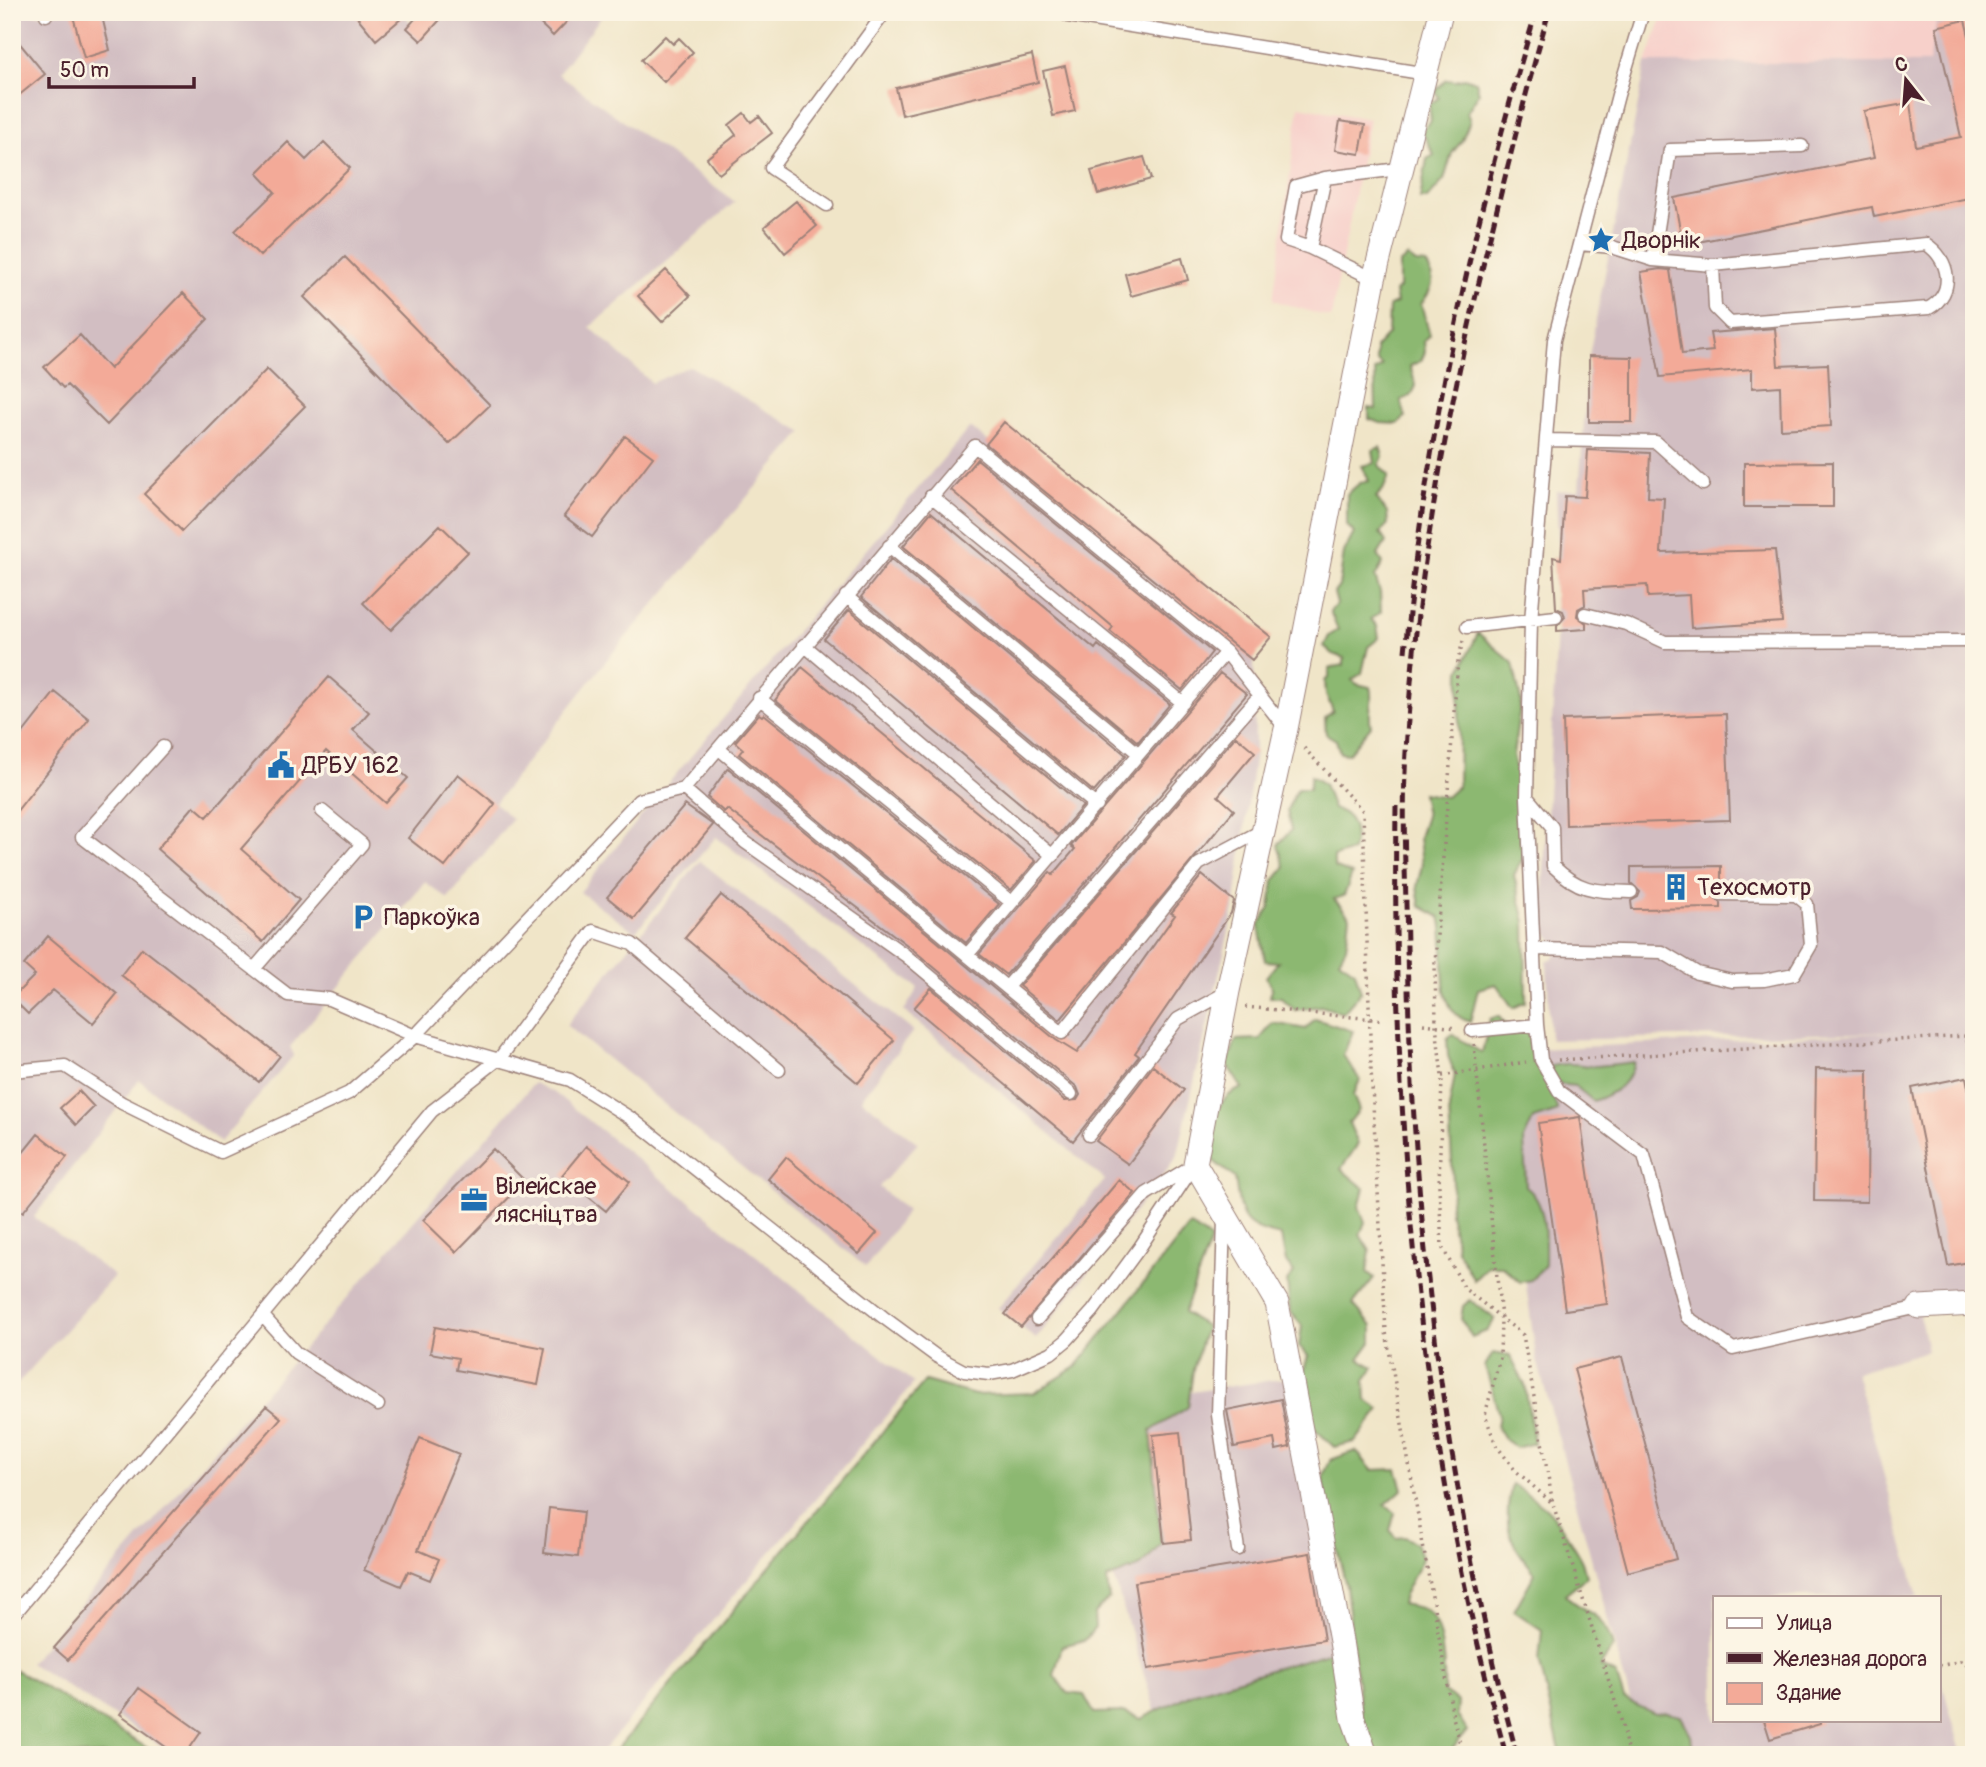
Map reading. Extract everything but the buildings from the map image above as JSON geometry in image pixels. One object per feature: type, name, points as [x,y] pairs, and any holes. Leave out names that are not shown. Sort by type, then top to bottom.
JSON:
[{"type":"street","points":[[1366,1755],[1353,1718],[1282,1320],[1269,1285],[1195,1164],[1237,999],[1264,830],[1374,279],[1399,169],[1427,74],[1441,12]]},
{"type":"street","points":[[1919,1307],[1974,1304]]},
{"type":"lane","points":[[827,205],[771,168],[886,12]]},
{"type":"lane","points":[[1063,12],[1068,16],[1427,74]]},
{"type":"lane","points":[[1643,12],[1554,340],[1531,621],[1527,797],[1536,949],[1537,1025],[1541,1060],[1559,1091],[1644,1155],[1687,1317],[1733,1349],[1919,1307]]},
{"type":"lane","points":[[1653,260],[1670,150],[1802,146]]},
{"type":"lane","points":[[1374,279],[1310,248],[1286,240],[1296,186],[1325,178],[1399,169]]},
{"type":"lane","points":[[1310,248],[1325,178]]},
{"type":"lane","points":[[1580,244],[1612,247],[1653,260],[1713,265],[1926,244],[1943,260],[1948,282],[1938,303],[1929,308],[1730,323],[1715,308],[1713,265]]},
{"type":"lane","points":[[1546,440],[1656,442],[1703,484]]},
{"type":"lane","points":[[12,1071],[65,1066],[122,1104],[220,1152],[349,1093],[415,1036],[639,800],[684,789],[975,446],[1226,652],[1286,729]]},
{"type":"lane","points":[[932,496],[1183,703]]},
{"type":"lane","points":[[889,546],[1139,754]]},
{"type":"lane","points":[[846,596],[1097,806]]},
{"type":"lane","points":[[1586,614],[1626,624],[1665,642],[1970,641]]},
{"type":"lane","points":[[1467,627],[1556,617]]},
{"type":"lane","points":[[804,645],[1053,856]]},
{"type":"lane","points":[[967,955],[1226,652]]},
{"type":"lane","points":[[1007,987],[1260,695]]},
{"type":"lane","points":[[760,698],[1011,902]]},
{"type":"lane","points":[[163,747],[82,837],[288,995],[329,999],[415,1036],[570,1080],[632,1119],[894,1325],[936,1356],[964,1371],[1000,1373],[1025,1366],[1051,1353],[1067,1340],[1093,1311],[1195,1164]]},
{"type":"lane","points":[[719,749],[1062,1032],[1199,864],[1264,830]]},
{"type":"lane","points":[[684,789],[745,842],[905,955],[1072,1094]]},
{"type":"lane","points":[[1527,797],[1552,827],[1553,866],[1571,883],[1592,891],[1631,892]]},
{"type":"lane","points":[[254,969],[362,844],[322,811]]},
{"type":"lane","points":[[1536,949],[1662,952],[1697,973],[1732,981],[1764,980],[1794,974],[1811,945],[1807,904],[1796,895],[1721,894]]},
{"type":"lane","points":[[12,1617],[432,1111],[500,1058],[593,931],[632,944],[779,1070]]},
{"type":"lane","points":[[1089,1135],[1178,1018],[1237,999]]},
{"type":"lane","points":[[1472,1031],[1537,1025]]},
{"type":"lane","points":[[1037,1319],[1146,1194],[1195,1164]]},
{"type":"lane","points":[[1224,1213],[1218,1415],[1238,1549]]},
{"type":"lane","points":[[263,1316],[296,1353],[378,1405]]},
{"type":"path","points":[[1467,627],[1458,660],[1436,962],[1436,1025],[1442,1076],[1439,1187],[1442,1247],[1465,1289],[1523,1335],[1553,1504],[1622,1723],[1628,1755]]},
{"type":"path","points":[[1286,729],[1363,811],[1369,1019],[1386,1332],[1453,1717],[1463,1755]]},
{"type":"path","points":[[1237,999],[1384,1020]]},
{"type":"path","points":[[1423,1024],[1472,1031],[1478,1069],[1501,1318],[1500,1357],[1485,1415],[1496,1445],[1515,1470],[1553,1504]]},
{"type":"path","points":[[1442,1076],[1541,1060],[1966,1036],[1974,1073]]},
{"type":"path","points":[[1940,1666],[1961,1661],[1974,1670]]},
{"type":"shaded area","points":[[12,12],[46,15],[62,12],[401,12],[411,22],[421,12],[605,12],[558,74],[735,202],[590,327],[652,383],[690,366],[803,432],[609,657],[495,803],[512,819],[448,899],[425,882],[290,1047],[294,1055],[220,1142],[139,1080],[34,1217],[114,1276],[12,1390],[12,620],[23,604],[12,596]]},
{"type":"shaded area","points":[[1664,12],[1974,12],[1974,49],[1965,15],[1929,63],[1646,63]]},
{"type":"shaded area","points":[[1966,15],[1974,49],[1974,1287],[1917,1301],[1927,1351],[1855,1372],[1918,1596],[1713,1596],[1713,1722],[1940,1722],[1940,1676],[1962,1755],[1645,1755],[1536,1356],[1493,1051],[1902,1032],[1550,1040],[1547,961],[1555,957],[1554,941],[1541,926],[1557,631],[1553,557],[1559,558],[1556,491],[1579,490],[1589,356],[1646,63],[1929,63],[1936,23]]},
{"type":"shaded area","points":[[1299,106],[1369,119],[1331,318],[1273,300]]},
{"type":"shaded area","points":[[970,427],[1254,654],[1255,752],[1234,909],[1177,1157],[1036,1339],[998,1308],[1105,1180],[904,1011],[918,988],[716,837],[635,932],[580,892],[655,799]]},
{"type":"shaded area","points":[[700,861],[913,1031],[861,1099],[918,1143],[879,1187],[907,1211],[866,1267],[566,1025]]},
{"type":"shaded area","points":[[534,1083],[556,1094],[914,1383],[599,1755],[176,1755],[30,1663]]},
{"type":"shaded area","points":[[1287,1378],[1349,1719],[1169,1755],[1107,1556],[1157,1397]]},
{"type":"green space","points":[[1464,78],[1476,82],[1479,93],[1467,112],[1470,121],[1461,142],[1452,153],[1444,180],[1427,199],[1420,199],[1427,159],[1434,155],[1422,131],[1431,121],[1429,104],[1439,98],[1435,91],[1446,80]]},
{"type":"green space","points":[[1408,257],[1416,263],[1426,264],[1431,275],[1430,289],[1421,304],[1430,335],[1424,341],[1425,352],[1421,361],[1410,366],[1416,386],[1411,396],[1401,400],[1405,417],[1398,424],[1380,423],[1369,419],[1369,408],[1376,409],[1375,371],[1382,366],[1376,360],[1376,347],[1388,334],[1389,306],[1397,303],[1395,292],[1399,288],[1399,264]]},
{"type":"green space","points":[[1380,447],[1383,456],[1379,465],[1389,476],[1383,490],[1376,497],[1387,513],[1388,524],[1380,533],[1386,542],[1378,555],[1383,563],[1375,577],[1380,592],[1381,612],[1371,619],[1377,626],[1379,638],[1368,647],[1362,673],[1352,680],[1370,687],[1371,726],[1348,754],[1340,753],[1336,740],[1326,734],[1325,718],[1333,711],[1326,694],[1325,681],[1329,678],[1329,668],[1344,665],[1344,658],[1333,654],[1324,646],[1329,636],[1338,630],[1330,611],[1337,604],[1334,593],[1339,586],[1344,552],[1354,533],[1347,525],[1347,494],[1360,483],[1369,481],[1362,466],[1375,463],[1373,450]]},
{"type":"green space","points":[[1478,633],[1513,663],[1521,701],[1513,755],[1523,805],[1523,858],[1514,875],[1525,922],[1526,1002],[1513,1008],[1496,984],[1478,989],[1470,1022],[1457,1015],[1449,1005],[1443,976],[1440,917],[1420,906],[1417,886],[1422,865],[1419,837],[1426,816],[1422,793],[1446,797],[1458,786],[1460,671]]},
{"type":"green space","points":[[1311,776],[1324,784],[1333,809],[1350,819],[1355,837],[1352,851],[1334,857],[1334,867],[1352,874],[1344,896],[1334,899],[1350,917],[1346,947],[1339,960],[1355,971],[1361,992],[1343,1013],[1321,1006],[1295,1010],[1281,997],[1270,997],[1272,988],[1266,977],[1278,962],[1265,961],[1259,925],[1270,908],[1274,881],[1285,867],[1278,845],[1291,830],[1287,810],[1297,789],[1309,789]]},
{"type":"green space","points":[[1498,1016],[1508,1027],[1525,1028],[1544,1068],[1566,1064],[1592,1066],[1634,1062],[1629,1076],[1619,1087],[1593,1101],[1575,1086],[1547,1083],[1558,1111],[1533,1119],[1524,1139],[1526,1187],[1538,1202],[1544,1223],[1545,1265],[1531,1280],[1520,1282],[1502,1266],[1488,1266],[1474,1280],[1457,1250],[1450,1213],[1453,1182],[1449,1109],[1455,1074],[1448,1056],[1447,1039],[1452,1034],[1482,1053],[1490,1019]]},
{"type":"green space","points":[[1315,1019],[1353,1031],[1343,1055],[1360,1080],[1353,1095],[1359,1110],[1349,1123],[1358,1144],[1341,1169],[1364,1188],[1359,1207],[1365,1222],[1360,1235],[1370,1251],[1367,1272],[1374,1278],[1353,1304],[1372,1326],[1372,1341],[1359,1359],[1374,1367],[1365,1380],[1366,1400],[1380,1409],[1355,1442],[1334,1447],[1312,1426],[1303,1373],[1308,1356],[1299,1346],[1302,1326],[1290,1311],[1287,1281],[1294,1273],[1286,1262],[1281,1236],[1257,1229],[1244,1219],[1235,1178],[1211,1159],[1213,1126],[1218,1108],[1231,1094],[1242,1088],[1227,1065],[1236,1040],[1260,1039],[1273,1023],[1306,1029]]},
{"type":"green space","points":[[1190,1225],[1211,1240],[1184,1313],[1206,1326],[1193,1370],[1188,1407],[1151,1431],[1161,1544],[1141,1566],[1107,1579],[1109,1599],[1094,1613],[1095,1628],[1085,1640],[1062,1646],[1054,1675],[1067,1693],[1084,1695],[1094,1713],[1124,1712],[1141,1719],[1195,1692],[1335,1651],[1356,1755],[612,1755],[925,1381],[975,1395],[1034,1393],[1076,1367]]},
{"type":"green space","points":[[1470,1300],[1495,1319],[1487,1331],[1472,1337],[1461,1319],[1463,1306]]},
{"type":"green space","points":[[1493,1353],[1510,1356],[1525,1385],[1534,1443],[1516,1448],[1505,1440],[1497,1427],[1499,1415],[1485,1366]]},
{"type":"green space","points":[[1356,1451],[1372,1470],[1397,1469],[1403,1489],[1385,1505],[1395,1513],[1390,1530],[1396,1538],[1405,1537],[1416,1543],[1422,1559],[1402,1604],[1425,1610],[1436,1625],[1442,1648],[1444,1692],[1458,1702],[1457,1715],[1467,1731],[1453,1748],[1457,1755],[1376,1755],[1361,1716],[1346,1586],[1325,1499],[1324,1475],[1330,1460]]},
{"type":"green space","points":[[1512,1484],[1541,1504],[1554,1517],[1567,1534],[1581,1561],[1586,1577],[1565,1594],[1599,1619],[1609,1634],[1613,1647],[1600,1667],[1616,1674],[1624,1699],[1655,1714],[1681,1716],[1691,1735],[1693,1755],[1561,1755],[1539,1660],[1542,1630],[1514,1611],[1535,1573],[1513,1542],[1510,1532],[1508,1511]]},
{"type":"green space","points":[[16,1670],[159,1755],[12,1755],[12,1675]]},
{"type":"railway","points":[[1405,652],[1425,489],[1455,329],[1492,170],[1536,12]]},
{"type":"railway","points":[[1517,1755],[1492,1655],[1452,1455],[1425,1253],[1410,1050],[1404,800],[1418,613],[1439,474],[1482,269],[1549,12]]},
{"type":"railway","points":[[1396,806],[1399,1047],[1417,1284],[1432,1402],[1452,1519],[1476,1637],[1506,1755]]},
{"type":"place","name":"Дворнік","points":[[1601,240]]},
{"type":"place","name":"ДРБУ 162","points":[[281,765]]},
{"type":"place","name":"Техосмотр","points":[[1676,887]]},
{"type":"place","name":"Паркоўка","points":[[363,917]]},
{"type":"place","name":"Вілейскае лясніцтва","points":[[474,1200]]}]
